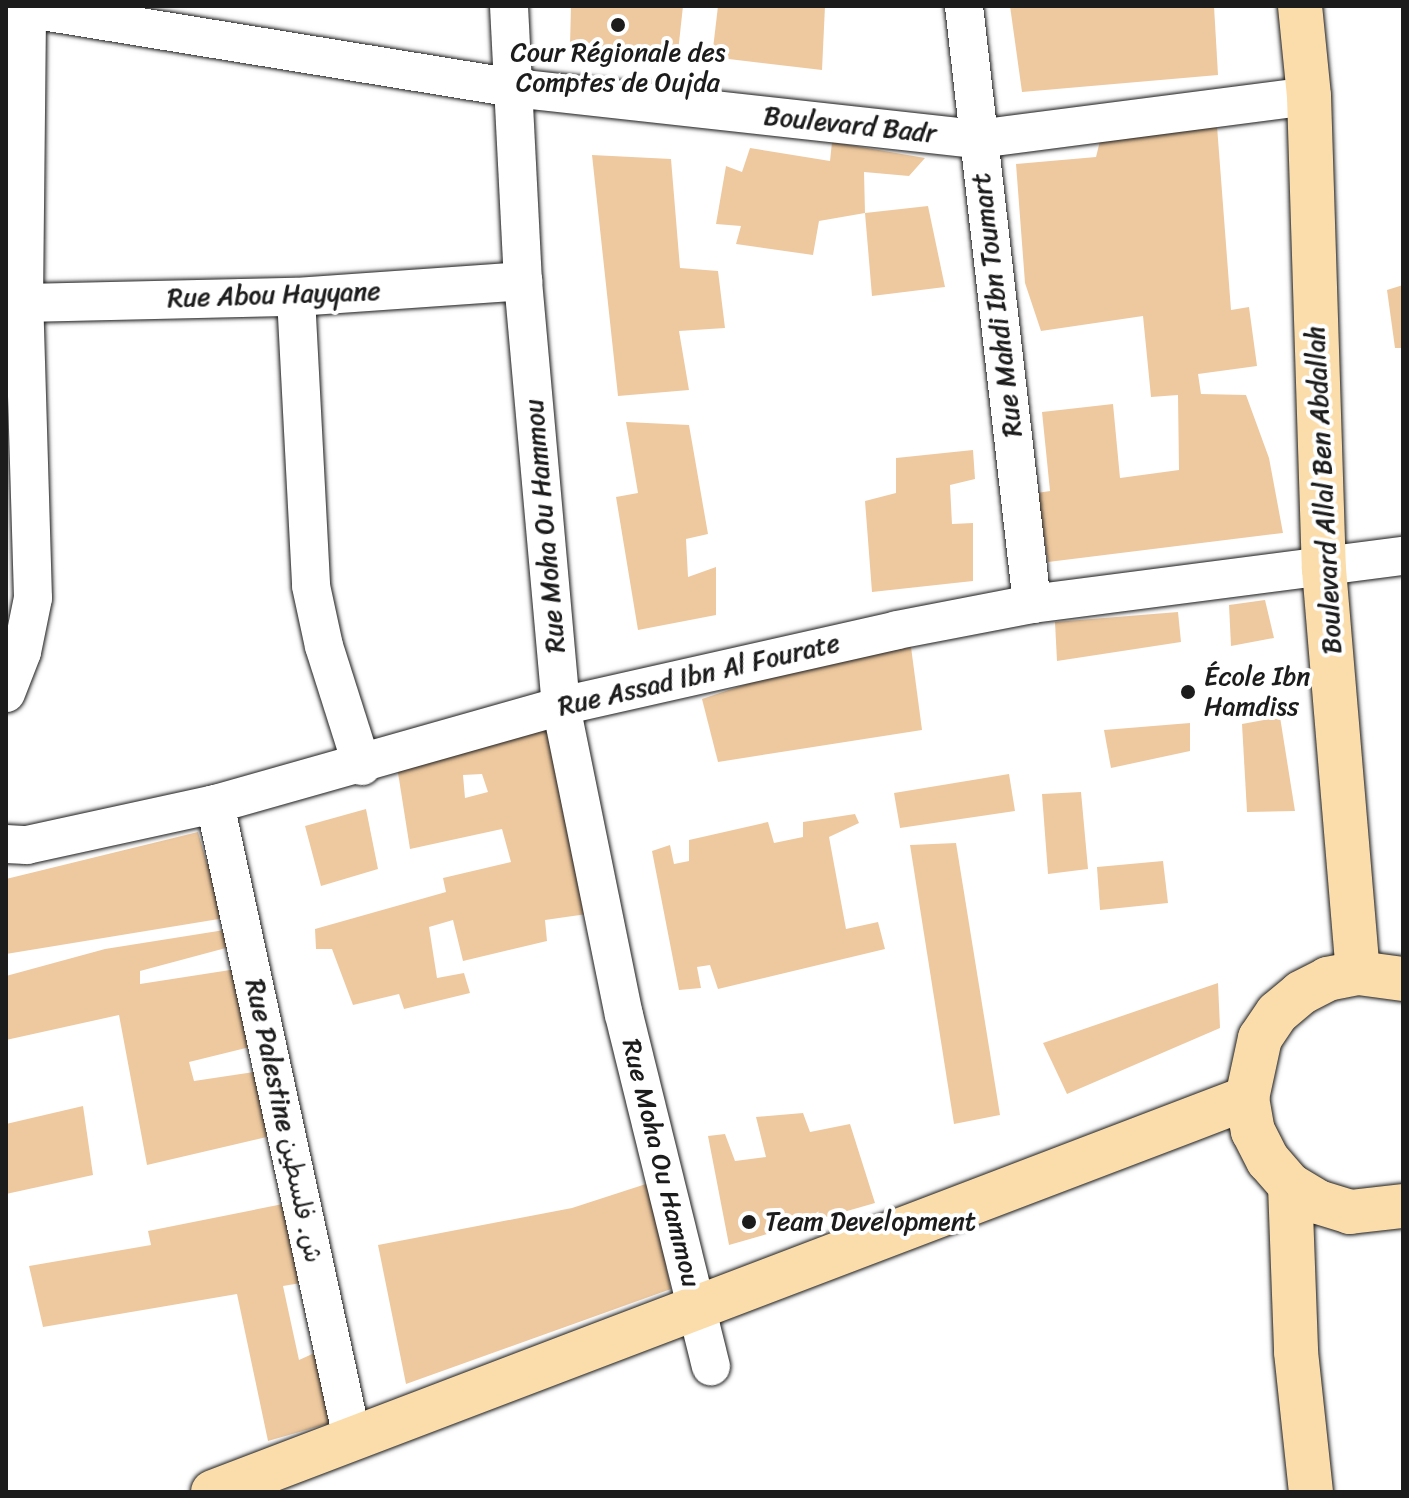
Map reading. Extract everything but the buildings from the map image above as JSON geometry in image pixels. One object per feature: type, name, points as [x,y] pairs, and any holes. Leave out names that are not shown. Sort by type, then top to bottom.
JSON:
[{"type":"main road","name":"Boulevard Allal Ben Abdallah","points":[[1300,6],[1309,96],[1324,569],[1358,973]]},
{"type":"main road","points":[[1403,979],[1358,973],[1314,986],[1277,1013],[1260,1038],[1247,1098],[1253,1131],[1268,1160],[1290,1185],[1318,1202],[1350,1212],[1403,1206]]},
{"type":"main road","points":[[213,1492],[1247,1098]]},
{"type":"main road","points":[[1290,1185],[1296,1352],[1311,1492]]},
{"type":"street","name":"Rue Moha Ou Hammou","points":[[509,6],[523,281],[561,706],[624,1015],[711,1366]]},
{"type":"street","name":"Rue Mahdi Ibn Toumart","points":[[964,6],[1032,604]]},
{"type":"street","name":"Boulevard Badr","points":[[20,7],[168,19],[514,88],[978,139],[1309,96]]},
{"type":"street","points":[[6,693],[22,652],[33,598],[24,303],[20,7]]},
{"type":"street","name":"Rue Abou Hayyane","points":[[24,303],[296,297],[523,281]]},
{"type":"street","points":[[296,297],[311,586],[324,646],[362,766]]},
{"type":"street","name":"Rue Assad Ibn Al Fourate","points":[[6,844],[27,845],[215,804],[362,766],[561,706],[772,656],[1032,604],[1324,569],[1403,556]]},
{"type":"street","name":"Rue Palestine ش. فلسطين","points":[[215,804],[352,1438]]},
{"type":"place","name":"Cour Régionale des Comptes de Oujda","points":[[618,25]]},
{"type":"place","name":"École Ibn Hamdiss","points":[[1188,692]]},
{"type":"place","name":"Team Development","points":[[749,1222]]}]
